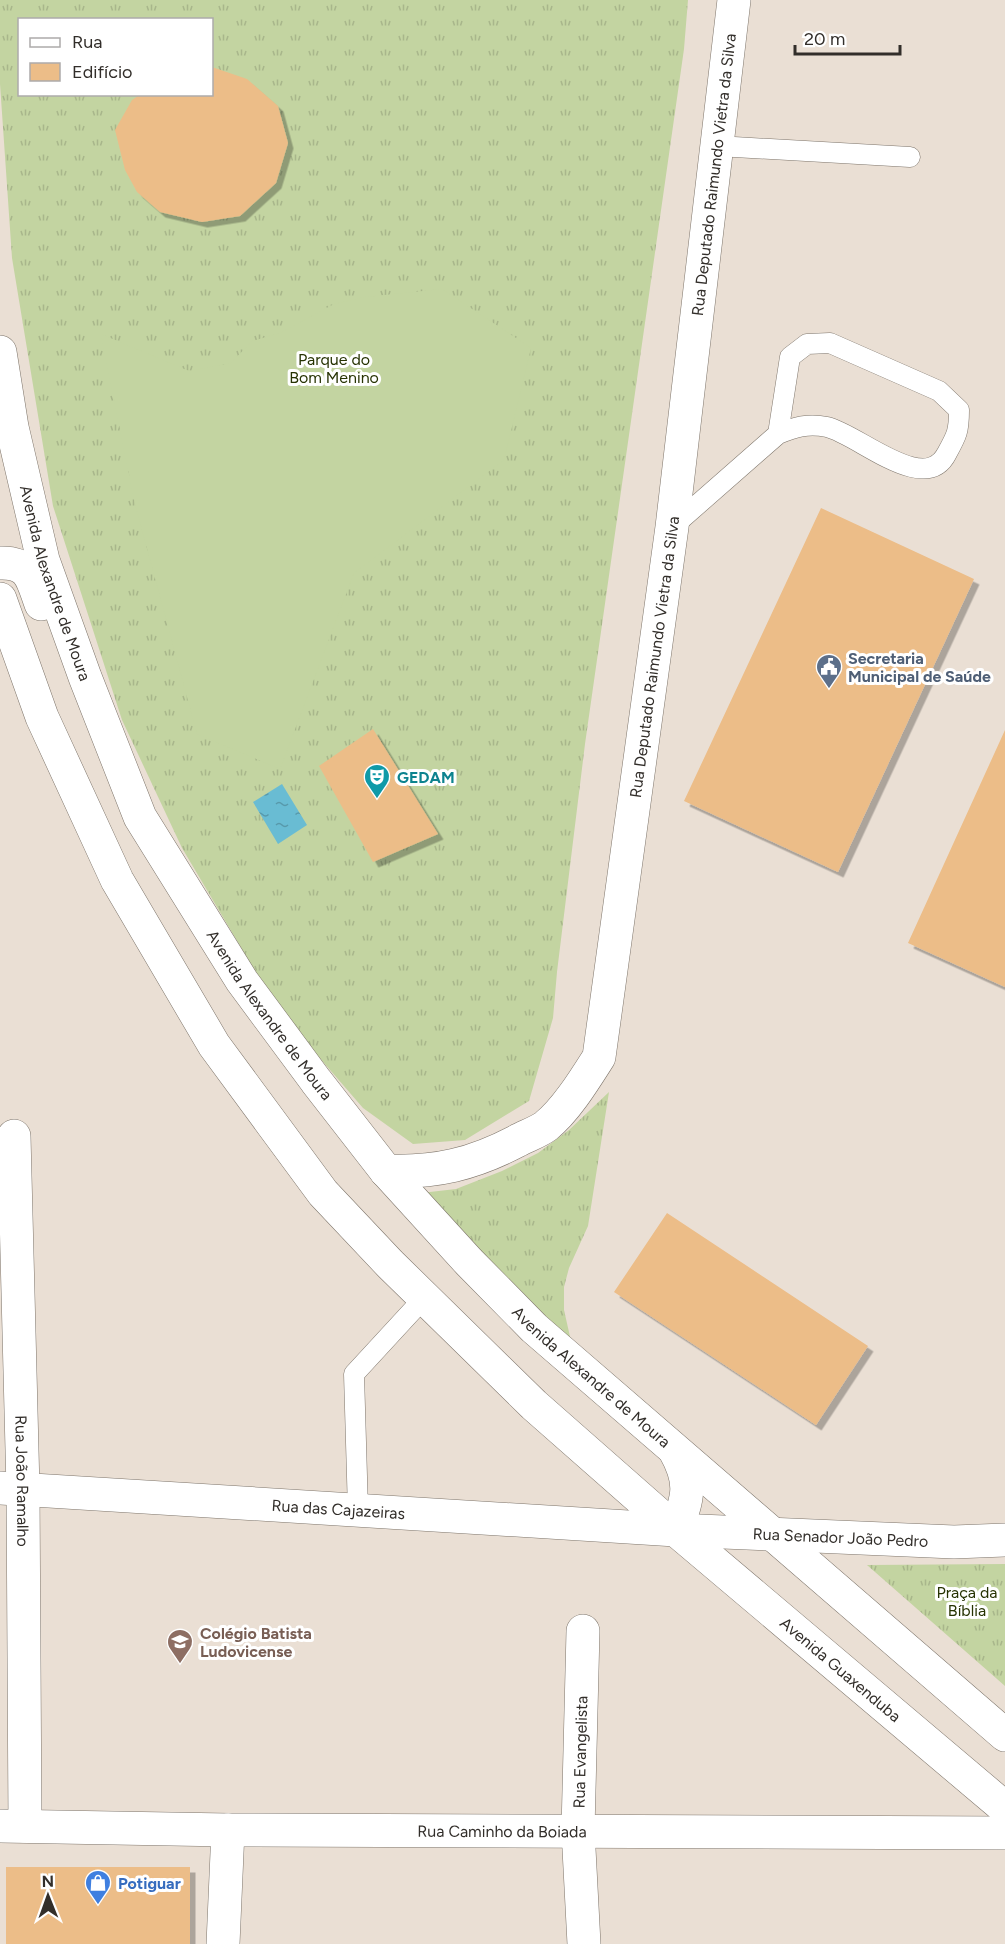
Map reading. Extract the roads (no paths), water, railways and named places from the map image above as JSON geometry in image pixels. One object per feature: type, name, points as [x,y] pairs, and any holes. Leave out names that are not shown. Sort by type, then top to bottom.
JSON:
[{"type":"main road","name":"Rua Deputado Raimundo Vietra da Silva","points":[[386,1171],[436,1170],[464,1164],[490,1155],[546,1126],[579,1089],[599,1057],[672,526],[734,0]]},
{"type":"main road","name":"Avenida Alexandre de Moura","points":[[0,352],[6,429],[43,560],[85,677],[141,817],[242,981],[386,1171],[534,1328],[772,1535]]},
{"type":"main road","points":[[0,563],[12,562],[30,574],[94,747],[141,817]]},
{"type":"main road","points":[[0,599],[42,717],[117,880],[214,1045],[323,1193],[424,1299],[534,1405],[676,1530],[687,1500],[687,1483],[684,1468],[675,1451]]},
{"type":"main road","name":"Rua João Ramalho","points":[[13,1826],[11,1489],[14,1136]]},
{"type":"main road","name":"Rua das Cajazeiras","points":[[11,1489],[676,1530]]},
{"type":"main road","name":"Rua Senador João Pedro","points":[[676,1530],[954,1542],[1005,1540]]},
{"type":"main road","name":"Avenida Guaxenduba","points":[[676,1530],[1005,1808]]},
{"type":"main road","points":[[772,1535],[1005,1735]]},
{"type":"main road","name":"Rua Evangelista","points":[[583,1631],[578,1830],[584,1944]]},
{"type":"main road","name":"Rua Caminho da Boiada","points":[[13,1826],[228,1830],[1005,1833]]},
{"type":"main road","points":[[223,1944],[228,1830]]},
{"type":"lane","points":[[717,146],[910,157]]},
{"type":"lane","points":[[672,526],[778,434],[798,426],[815,425],[830,428],[908,467],[927,470],[942,463],[959,430],[959,410],[939,391],[830,343],[807,344],[790,357],[778,434]]},
{"type":"lane","points":[[358,1511],[354,1374],[424,1299]]},
{"type":"water","points":[[282,784],[307,825],[278,844],[253,802]]},
{"type":"place","name":"Secretaria Municipal de Saúde","points":[[829,690]]},
{"type":"place","name":"GEDAM","points":[[377,800]]},
{"type":"place","name":"Colégio Batista Ludovicense","points":[[180,1665]]},
{"type":"place","name":"Potiguar","points":[[98,1906]]},
{"type":"park label","name":"Parque do Bom Menino","points":[[334,368]]},
{"type":"park label","name":"Praça da Bíblia","points":[[967,1601]]}]
